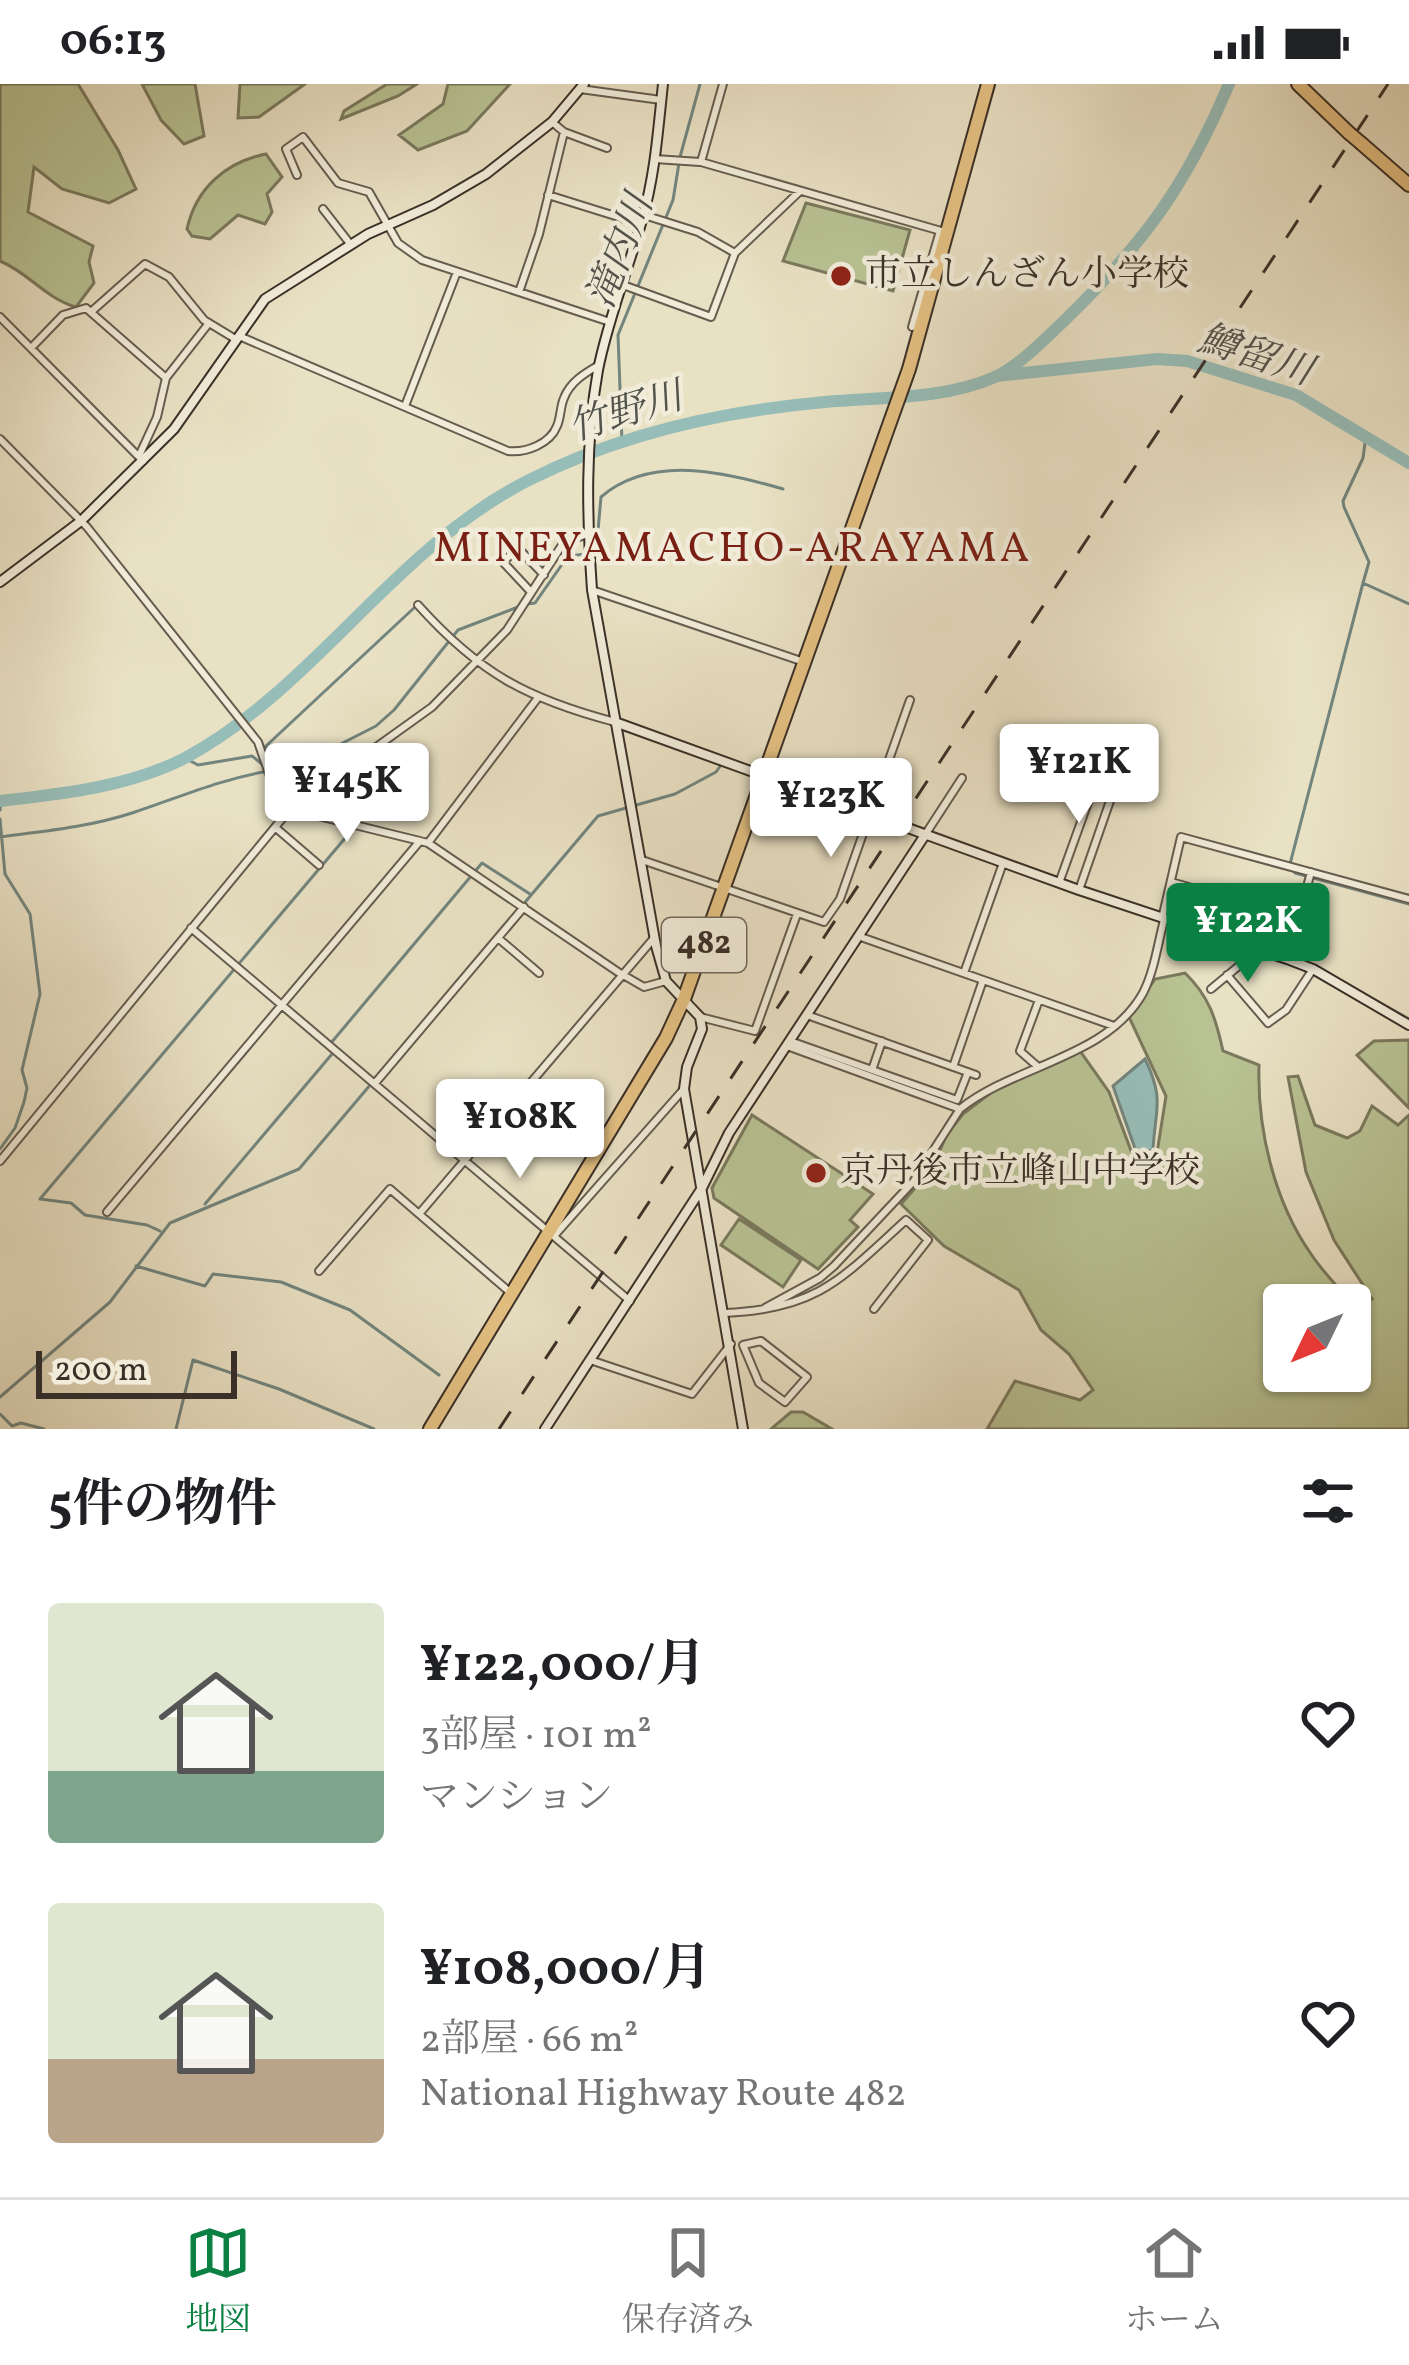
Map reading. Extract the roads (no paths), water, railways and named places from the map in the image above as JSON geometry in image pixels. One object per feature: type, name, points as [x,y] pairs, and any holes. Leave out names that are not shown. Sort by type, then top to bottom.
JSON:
[{"type":"highway","name":"482","points":[[430,1429],[551,1234],[684,999],[909,369],[988,84]]},
{"type":"highway","points":[[1298,84],[1409,185]]},
{"type":"street","points":[[663,84],[642,220],[599,365],[587,488],[592,590],[639,860],[666,981],[700,1017],[755,1031],[797,914]]},
{"type":"street","points":[[700,162],[723,84]]},
{"type":"street","points":[[0,582],[81,521],[192,408],[265,299],[386,224],[433,205],[486,174],[552,122],[582,87],[661,100]]},
{"type":"street","points":[[552,122],[564,132],[607,148]]},
{"type":"street","points":[[519,292],[564,132]]},
{"type":"street","points":[[297,175],[286,149],[303,137],[338,183],[369,192],[398,243],[422,260],[610,322]]},
{"type":"street","points":[[655,159],[700,162],[944,232],[912,327]]},
{"type":"street","points":[[623,285],[711,317],[735,254],[799,192]]},
{"type":"street","points":[[548,195],[698,232],[735,254]]},
{"type":"street","points":[[323,209],[351,245]]},
{"type":"street","points":[[92,311],[145,264],[169,277],[209,322],[238,338],[522,453],[551,436],[564,395],[599,365]]},
{"type":"street","points":[[405,406],[457,272]]},
{"type":"street","points":[[32,347],[70,310],[92,311],[166,378]]},
{"type":"street","points":[[0,316],[141,458]]},
{"type":"street","points":[[141,458],[166,378],[209,322]]},
{"type":"street","points":[[0,440],[81,521],[252,734],[274,788],[290,809],[424,842],[624,974],[650,988],[666,981]]},
{"type":"street","points":[[0,1162],[290,809],[432,707],[507,630],[564,542],[588,534]]},
{"type":"street","points":[[532,593],[503,562],[518,548],[544,575]]},
{"type":"street","points":[[592,590],[806,662]]},
{"type":"street","points":[[418,605],[478,662],[537,699],[615,722],[1163,920],[1287,958],[1409,1025]]},
{"type":"street","points":[[106,1212],[424,842],[537,699]]},
{"type":"street","points":[[639,860],[824,922],[840,898],[910,700]]},
{"type":"street","points":[[1059,883],[1100,769]]},
{"type":"street","points":[[1079,890],[1119,776]]},
{"type":"street","points":[[545,1429],[702,1188],[729,1133],[962,778]]},
{"type":"street","points":[[275,827],[319,865]]},
{"type":"street","points":[[758,1312],[834,1266],[914,1182],[960,1108],[991,1086],[1114,1026],[1142,994],[1181,837],[1409,899]]},
{"type":"street","points":[[964,974],[1003,863]]},
{"type":"street","points":[[1287,958],[1311,872]]},
{"type":"street","points":[[1171,882],[1299,919]]},
{"type":"street","points":[[375,1084],[524,907]]},
{"type":"street","points":[[191,928],[630,1301]]},
{"type":"street","points":[[858,936],[1114,1026]]},
{"type":"street","points":[[498,938],[539,973]]},
{"type":"street","points":[[419,1214],[654,938]]},
{"type":"street","points":[[1211,989],[1258,950]]},
{"type":"street","points":[[1227,975],[1268,1023],[1286,1010],[1313,969]]},
{"type":"street","points":[[953,1066],[983,980]]},
{"type":"street","points":[[1037,1066],[1021,1051],[1039,1000]]},
{"type":"street","points":[[789,1043],[957,1100],[972,1074],[807,1015]]},
{"type":"street","points":[[700,1017],[702,1036],[687,1067],[683,1089],[743,1429]]},
{"type":"street","points":[[872,1070],[882,1041]]},
{"type":"street","points":[[789,1043],[960,1108]]},
{"type":"street","points":[[551,1234],[683,1089]]},
{"type":"street","points":[[319,1271],[390,1189],[512,1294]]},
{"type":"street","points":[[724,1313],[788,1307],[838,1282],[906,1220],[928,1240],[874,1310]]},
{"type":"street","points":[[760,1341],[806,1377],[785,1402],[759,1383],[749,1360],[743,1346],[760,1341]]},
{"type":"street","points":[[590,1360],[692,1394],[731,1344]]},
{"type":"street","points":[[735,1368],[749,1360]]},
{"type":"water","points":[[1145,1059],[1155,1085],[1157,1114],[1153,1150],[1137,1154],[1113,1086]]},
{"type":"waterway","name":"滝内川","points":[[622,442],[618,335],[673,200],[700,84]]},
{"type":"waterway","name":"竹野川","points":[[0,801],[118,783],[185,758],[275,695],[437,542],[481,509],[564,464],[636,437],[711,418],[787,406],[933,394],[1004,372],[1065,320],[1140,238],[1179,183],[1229,84]]},
{"type":"waterway","name":"鱒留川","points":[[996,376],[1157,359],[1187,361],[1296,395],[1409,463]]},
{"type":"waterway","points":[[1366,436],[1363,458],[1343,501],[1369,562],[1363,583],[1409,604]]},
{"type":"waterway","points":[[527,604],[535,603],[568,556],[596,553],[601,497],[621,484],[642,475],[689,470],[783,489]]},
{"type":"waterway","points":[[1363,583],[1290,864],[1295,873],[1409,904]]},
{"type":"waterway","points":[[272,767],[266,746],[415,607]]},
{"type":"waterway","points":[[269,770],[327,751],[376,726],[458,630],[518,607]]},
{"type":"waterway","points":[[185,758],[198,765],[252,756],[262,764]]},
{"type":"waterway","points":[[521,907],[598,816],[675,794],[721,765]]},
{"type":"waterway","points":[[0,837],[100,822],[269,771]]},
{"type":"waterway","points":[[0,810],[1,800]]},
{"type":"waterway","points":[[851,804],[887,817]]},
{"type":"waterway","points":[[0,819],[5,874],[30,914],[40,994],[22,1070],[27,1088],[24,1102],[15,1128],[0,1149]]},
{"type":"waterway","points":[[160,1231],[85,1215],[71,1203],[40,1199],[352,830]]},
{"type":"waterway","points":[[205,1204],[332,1054],[331,1043],[482,863],[530,894]]},
{"type":"waterway","points":[[1175,918],[1280,937],[1283,954],[1313,965]]},
{"type":"waterway","points":[[1332,976],[1409,1019]]},
{"type":"waterway","points":[[0,1397],[110,1302],[170,1223],[299,1169],[371,1084]]},
{"type":"waterway","points":[[136,1266],[205,1286],[213,1274],[281,1282],[350,1310],[439,1375]]},
{"type":"waterway","points":[[176,1429],[193,1360],[374,1429]]},
{"type":"waterway","points":[[0,1414],[12,1426],[21,1423],[44,1429]]},
{"type":"railway","points":[[499,1429],[1388,84]]},
{"type":"place","name":"市立しんざん小学校","points":[[841,276]]},
{"type":"place","name":"京丹後市立峰山中学校","points":[[816,1173]]},
{"type":"district","name":"MINEYAMACHO-ARAYAMA","points":[[733,550]]}]
